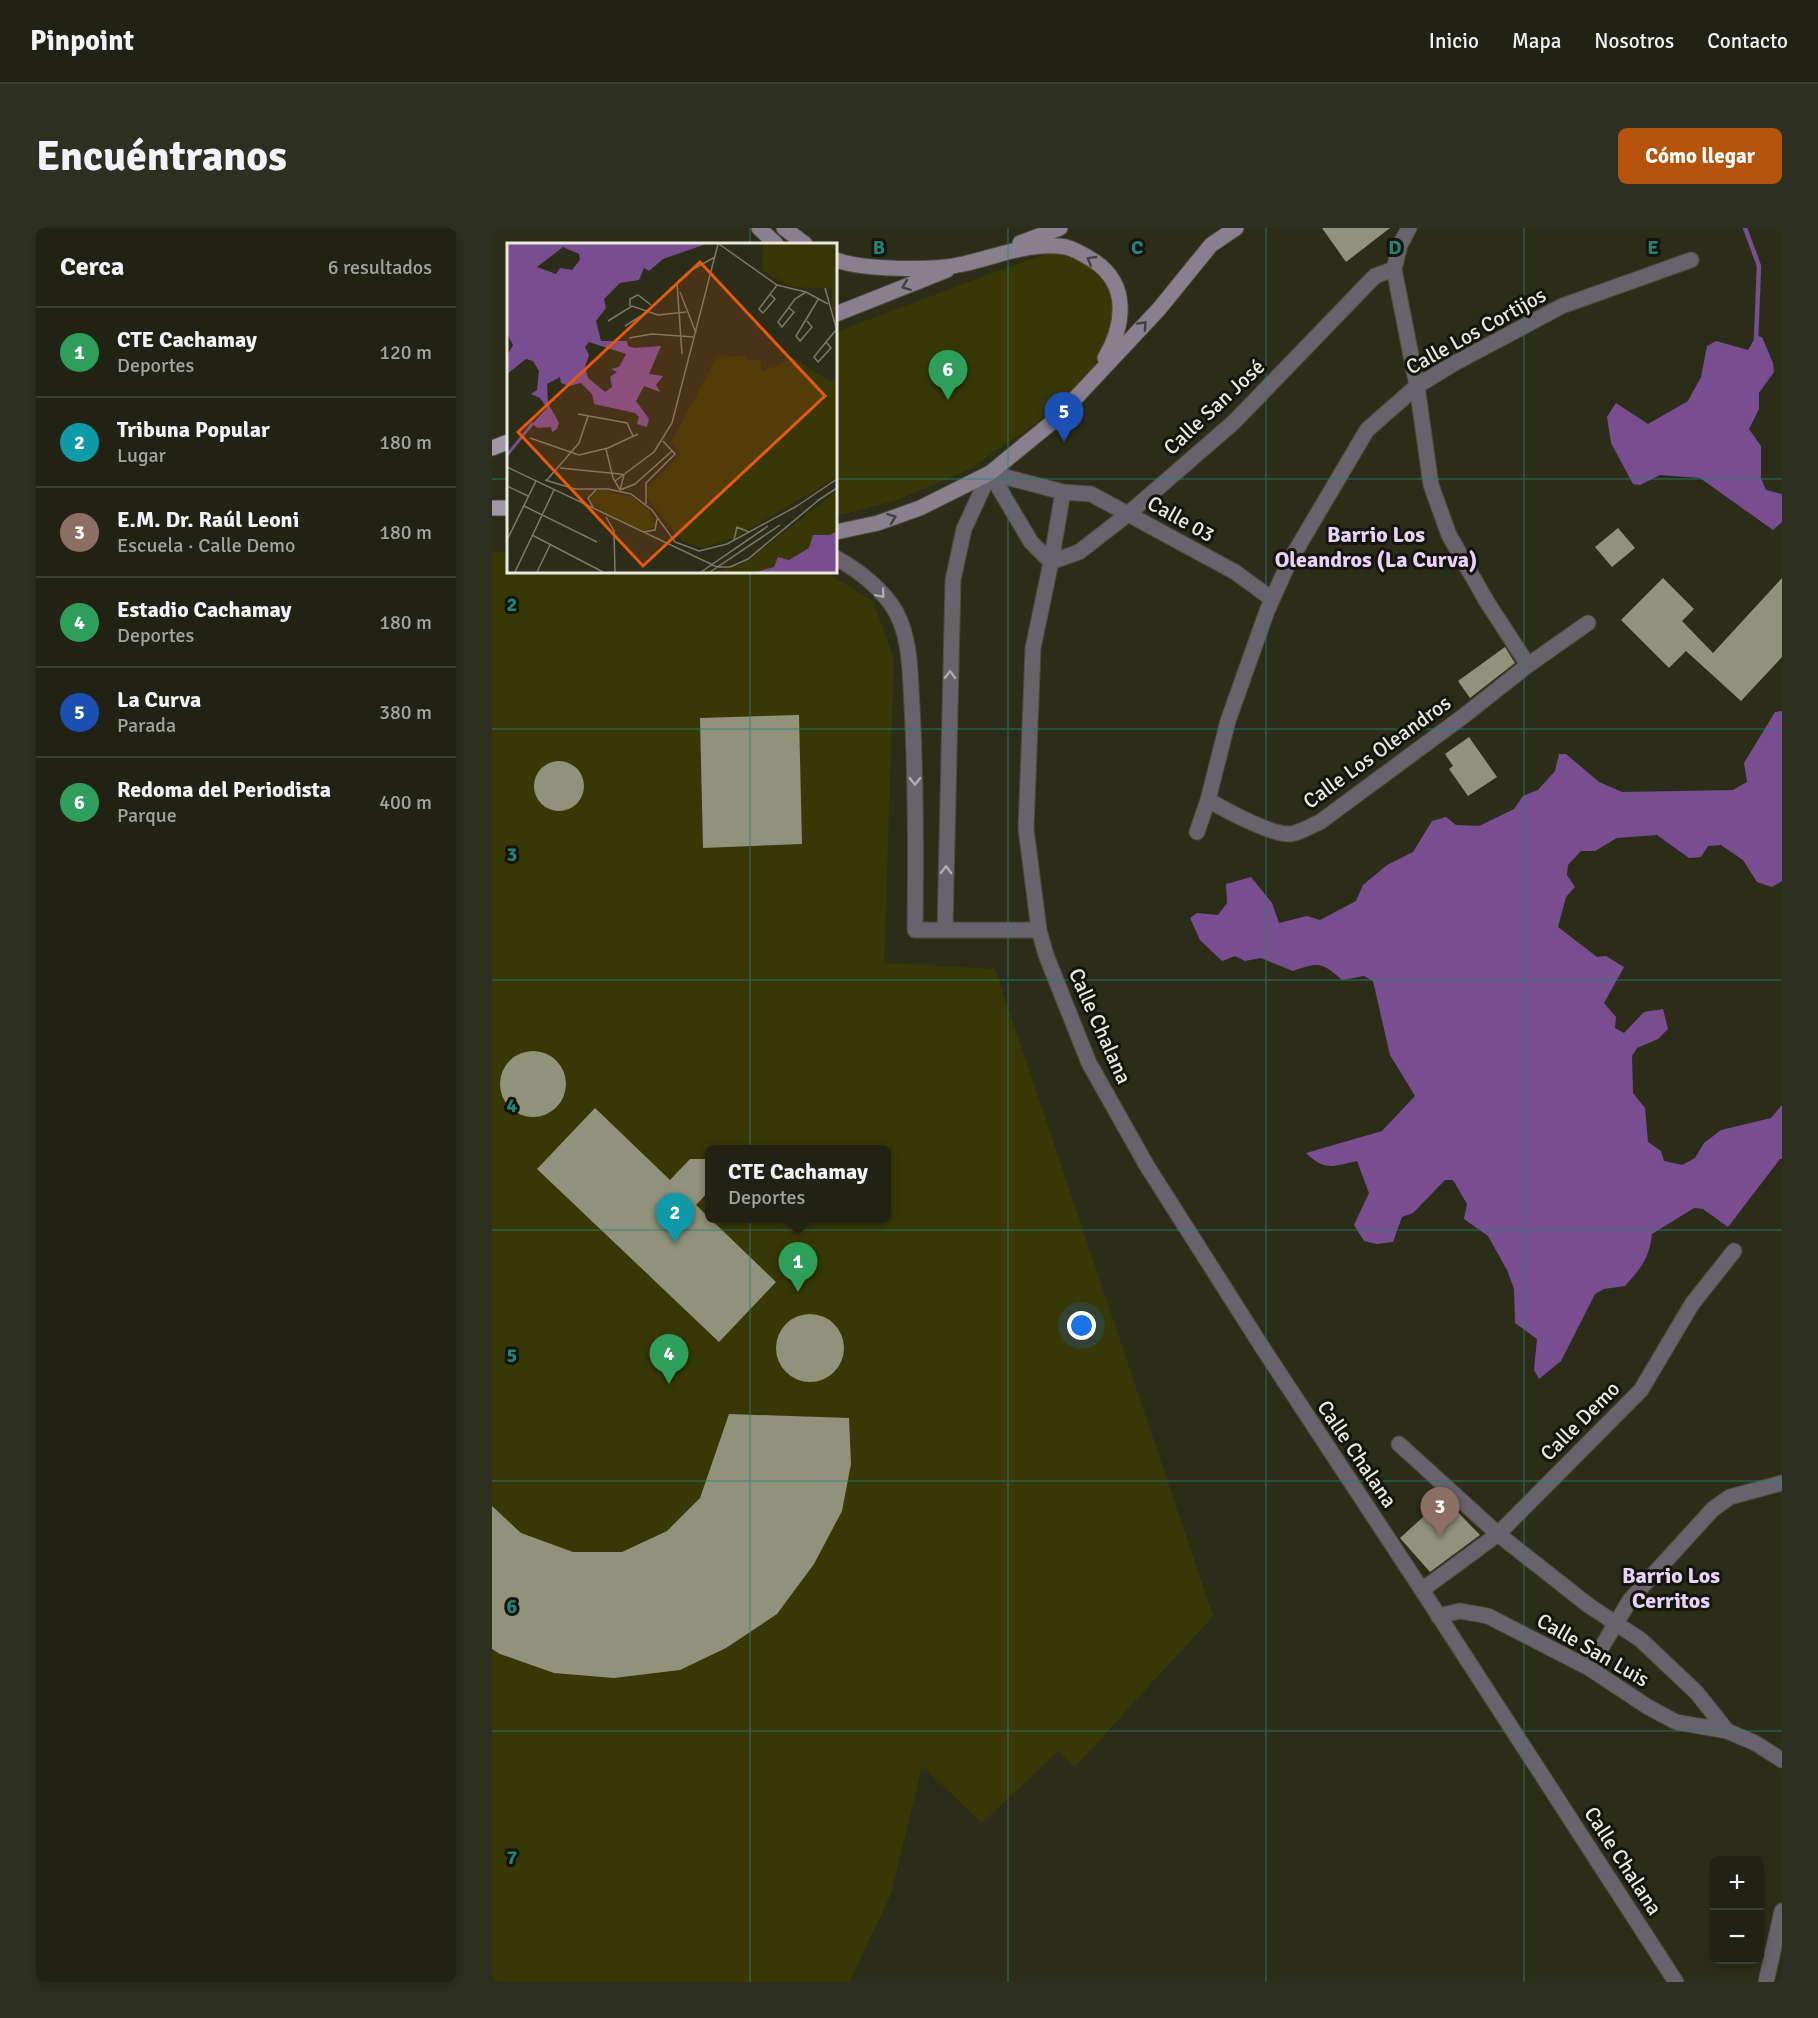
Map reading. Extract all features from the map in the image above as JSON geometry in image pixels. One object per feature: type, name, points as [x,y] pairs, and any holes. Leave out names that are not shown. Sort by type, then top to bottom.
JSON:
[{"type":"main road","points":[[759,228],[775,243]]},
{"type":"main road","points":[[784,228],[804,243]]},
{"type":"main road","points":[[837,314],[1060,228]]},
{"type":"main road","points":[[837,532],[878,523],[920,508],[990,473],[1055,420],[1159,309],[1211,246],[1236,228]]},
{"type":"main road","points":[[837,260],[902,268],[960,265],[1023,248],[1041,247],[1067,248],[1087,256],[1104,268],[1114,281],[1120,302],[1120,321],[1112,345],[1090,383]]},
{"type":"main road","points":[[492,448],[507,442]]},
{"type":"street","points":[[1409,228],[1400,244],[1394,269],[1417,386],[1431,484],[1449,535],[1487,602],[1528,665]]},
{"type":"street","name":"Calle Los Cortijos","points":[[1197,832],[1208,800],[1228,721],[1272,599],[1288,562],[1367,430],[1417,386],[1453,364],[1562,306],[1691,260]]},
{"type":"street","name":"Calle San José","points":[[1051,562],[1079,552],[1128,514],[1234,422],[1375,276],[1394,269]]},
{"type":"street","points":[[990,473],[1031,542],[1051,562]]},
{"type":"street","points":[[945,929],[953,580],[964,529],[990,473]]},
{"type":"street","name":"Calle 03","points":[[990,473],[1063,492],[1091,494],[1235,572],[1272,599]]},
{"type":"street","name":"Calle Chalana","points":[[1063,492],[1033,648],[1026,829],[1039,930],[1046,955],[1089,1063],[1147,1166],[1276,1369],[1676,1982]]},
{"type":"street","points":[[837,559],[850,566],[876,588],[895,612],[906,639],[914,748],[915,930],[1039,930]]},
{"type":"street","name":"Calle Los Oleandros","points":[[1208,800],[1231,813],[1275,831],[1290,834],[1306,829],[1320,822],[1465,715],[1528,665],[1588,623]]},
{"type":"street","name":"Calle Demo","points":[[1422,1590],[1498,1534],[1641,1390],[1692,1304],[1734,1251]]},
{"type":"street","points":[[1399,1444],[1498,1534],[1588,1605],[1641,1640],[1697,1693],[1727,1731]]},
{"type":"street","points":[[1590,1668],[1630,1600],[1713,1509],[1730,1497],[1782,1483]]},
{"type":"street","name":"Calle San Luis","points":[[1438,1616],[1460,1611],[1488,1616],[1590,1668],[1648,1707],[1676,1722],[1727,1731],[1755,1743],[1782,1760]]},
{"type":"street","points":[[1766,1982],[1782,1911]]},
{"type":"shaded area","points":[[1067,248],[1100,265],[1115,307],[1107,346],[1086,377],[1037,423],[968,470],[897,500],[837,516],[837,332],[1011,266]]},
{"type":"shaded area","points":[[1756,336],[1762,337],[1773,363],[1774,372],[1759,393],[1759,409],[1749,429],[1761,446],[1761,478],[1766,490],[1782,494],[1782,522],[1773,530],[1700,478],[1660,475],[1640,485],[1633,484],[1611,443],[1607,417],[1616,403],[1648,424],[1688,401],[1701,377],[1707,346],[1716,341],[1748,350]]},
{"type":"shaded area","points":[[492,551],[507,553],[507,573],[827,573],[873,601],[894,659],[884,963],[995,969],[1213,1616],[1075,1767],[1058,1751],[982,1823],[922,1766],[891,1894],[849,1982],[492,1982]]},
{"type":"shaded area","points":[[1782,711],[1782,881],[1772,887],[1757,882],[1743,860],[1721,845],[1708,846],[1701,857],[1689,858],[1657,835],[1617,838],[1595,851],[1581,851],[1568,865],[1567,875],[1575,887],[1566,897],[1558,927],[1597,957],[1606,956],[1624,967],[1604,1003],[1616,1017],[1615,1028],[1624,1033],[1644,1012],[1663,1009],[1668,1029],[1658,1039],[1637,1048],[1632,1056],[1633,1093],[1645,1108],[1648,1142],[1661,1151],[1664,1161],[1682,1165],[1695,1158],[1704,1143],[1721,1130],[1771,1118],[1782,1105],[1782,1159],[1728,1227],[1703,1209],[1694,1208],[1652,1234],[1646,1257],[1636,1274],[1625,1286],[1604,1289],[1595,1294],[1561,1361],[1539,1379],[1534,1370],[1537,1339],[1515,1323],[1514,1289],[1507,1270],[1488,1236],[1464,1219],[1467,1204],[1453,1180],[1445,1180],[1413,1213],[1402,1217],[1393,1242],[1377,1244],[1364,1241],[1354,1225],[1369,1193],[1357,1161],[1330,1166],[1319,1163],[1306,1153],[1382,1131],[1415,1096],[1390,1055],[1373,981],[1364,976],[1342,980],[1319,965],[1293,971],[1261,958],[1245,961],[1235,956],[1222,961],[1200,940],[1190,918],[1197,913],[1218,915],[1227,903],[1226,884],[1251,877],[1272,903],[1279,923],[1307,916],[1320,920],[1356,901],[1363,885],[1387,865],[1413,852],[1432,821],[1446,817],[1456,825],[1479,826],[1514,809],[1523,796],[1538,790],[1555,771],[1559,754],[1566,754],[1599,782],[1622,792],[1733,790],[1747,782],[1744,763],[1775,712]]},
{"type":"building","points":[[1322,228],[1390,228],[1346,262]]},
{"type":"building","points":[[1618,528],[1635,548],[1612,567],[1595,547]]},
{"type":"building","points":[[1663,578],[1694,609],[1682,621],[1713,653],[1782,578],[1782,657],[1741,701],[1686,651],[1669,668],[1621,620]]},
{"type":"building","points":[[1505,647],[1515,663],[1470,698],[1458,681]]},
{"type":"building","points":[[799,715],[802,844],[703,848],[700,718]]},
{"type":"building","points":[[1469,737],[1497,777],[1468,796],[1449,769],[1453,766],[1445,754]]},
{"type":"building","points":[[559,761],[577,768],[584,786],[577,804],[559,811],[541,804],[534,786],[541,768]]},
{"type":"building","points":[[527,1051],[539,1051],[557,1060],[564,1071],[566,1084],[564,1097],[557,1108],[546,1115],[527,1117],[514,1112],[505,1103],[500,1090],[500,1078],[505,1065],[514,1056]]},
{"type":"building","points":[[595,1108],[670,1180],[690,1159],[705,1159],[705,1195],[696,1205],[705,1214],[705,1223],[715,1223],[776,1282],[719,1342],[537,1169]]},
{"type":"building","points":[[810,1314],[823,1317],[834,1324],[841,1335],[844,1348],[841,1361],[834,1372],[823,1379],[810,1382],[797,1379],[786,1372],[779,1361],[776,1348],[779,1335],[786,1324],[797,1317]]},
{"type":"building","points":[[729,1414],[849,1418],[851,1464],[842,1511],[814,1564],[777,1614],[726,1648],[680,1670],[614,1678],[554,1673],[492,1649],[492,1506],[521,1533],[573,1552],[622,1552],[667,1531],[700,1498]]},
{"type":"building","points":[[1444,1498],[1480,1535],[1430,1572],[1400,1538]]},
{"type":"waterway","points":[[1745,228],[1759,266],[1756,340]]},
{"type":"place","name":"Redoma del Periodista","points":[[948,400]]},
{"type":"place","name":"La Curva","points":[[1064,442]]},
{"type":"place","name":"Tribuna Popular","points":[[675,1243]]},
{"type":"place","name":"CTE Cachamay","points":[[798,1292]]},
{"type":"place","name":"Estadio Cachamay","points":[[669,1384]]},
{"type":"place","name":"E.M. Dr. Raúl Leoni","points":[[1440,1537]]},
{"type":"district","name":"Barrio Los Oleandros (La Curva)","points":[[1376,546]]},
{"type":"district","name":"Barrio Los Cerritos","points":[[1671,1588]]}]
